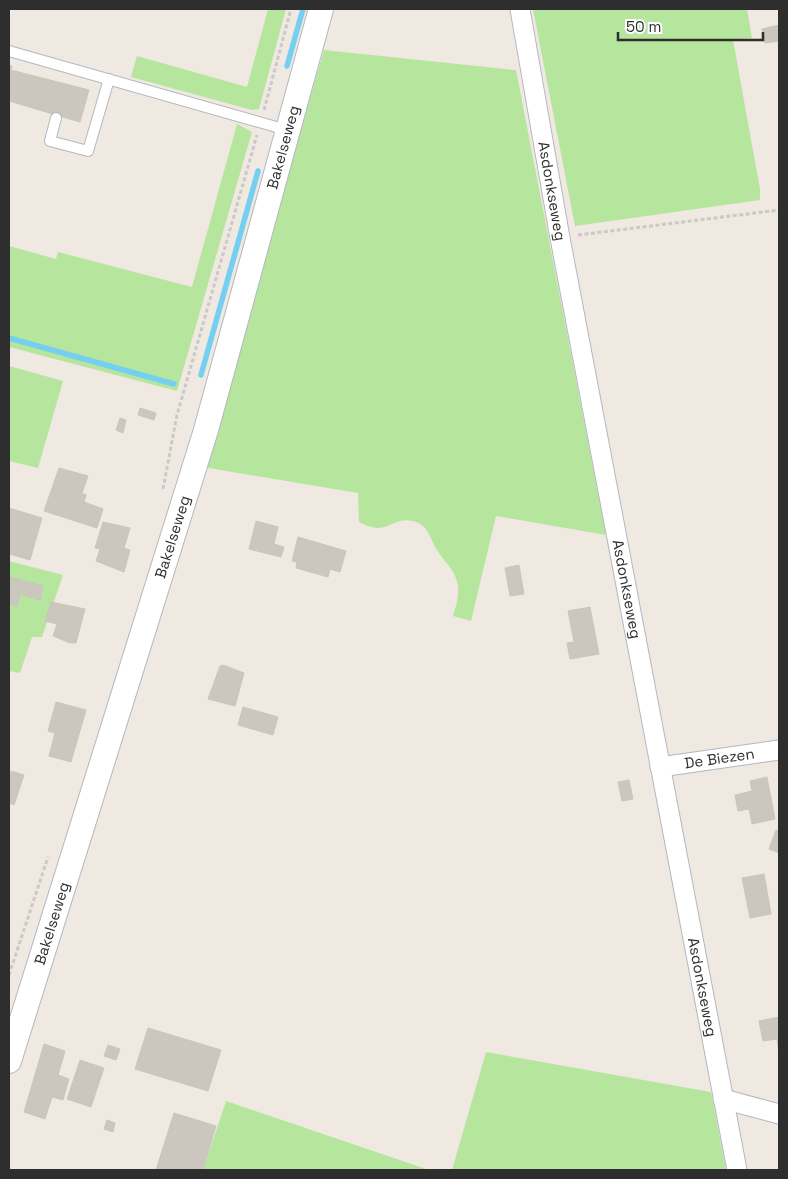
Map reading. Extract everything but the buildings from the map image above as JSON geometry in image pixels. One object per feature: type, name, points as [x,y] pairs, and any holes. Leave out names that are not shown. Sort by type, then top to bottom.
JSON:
[{"type":"street","name":"Bakelseweg","points":[[9,1061],[206,430],[321,9]]},
{"type":"street","name":"Asdonkseweg","points":[[520,9],[560,238],[737,1170]]},
{"type":"street","name":"De Biezen","points":[[660,767],[779,750]]},
{"type":"street","points":[[723,1099],[779,1114]]},
{"type":"lane","points":[[9,51],[287,130]]},
{"type":"lane","points":[[56,118],[50,141],[88,150],[109,79]]},
{"type":"path","name":"Bakelseweg","points":[[163,492],[177,415],[290,9]]},
{"type":"path","points":[[560,238],[779,210]]},
{"type":"path","name":"Bakelseweg","points":[[9,975],[49,855]]},
{"type":"green space","points":[[268,9],[286,9],[259,109],[252,110],[131,77],[137,56],[247,87]]},
{"type":"green space","points":[[533,9],[747,9],[752,38],[733,40],[760,189],[760,200],[575,226]]},
{"type":"green space","points":[[324,50],[516,70],[606,535],[496,516],[471,621],[453,616],[458,597],[457,581],[429,534],[419,523],[405,520],[376,528],[359,522],[358,493],[203,467]]},
{"type":"green space","points":[[237,124],[252,132],[177,391],[9,347],[9,246],[56,259],[58,252],[192,287]]},
{"type":"green space","points":[[9,366],[63,381],[38,468],[9,461]]},
{"type":"green space","points":[[9,561],[63,575],[42,637],[32,637],[20,673],[9,671]]},
{"type":"green space","points":[[486,1052],[711,1092],[726,1170],[452,1170]]},
{"type":"green space","points":[[226,1101],[429,1170],[203,1170]]},
{"type":"waterway","points":[[287,66],[303,9]]},
{"type":"waterway","points":[[201,375],[258,171]]},
{"type":"waterway","points":[[9,338],[174,384]]}]
